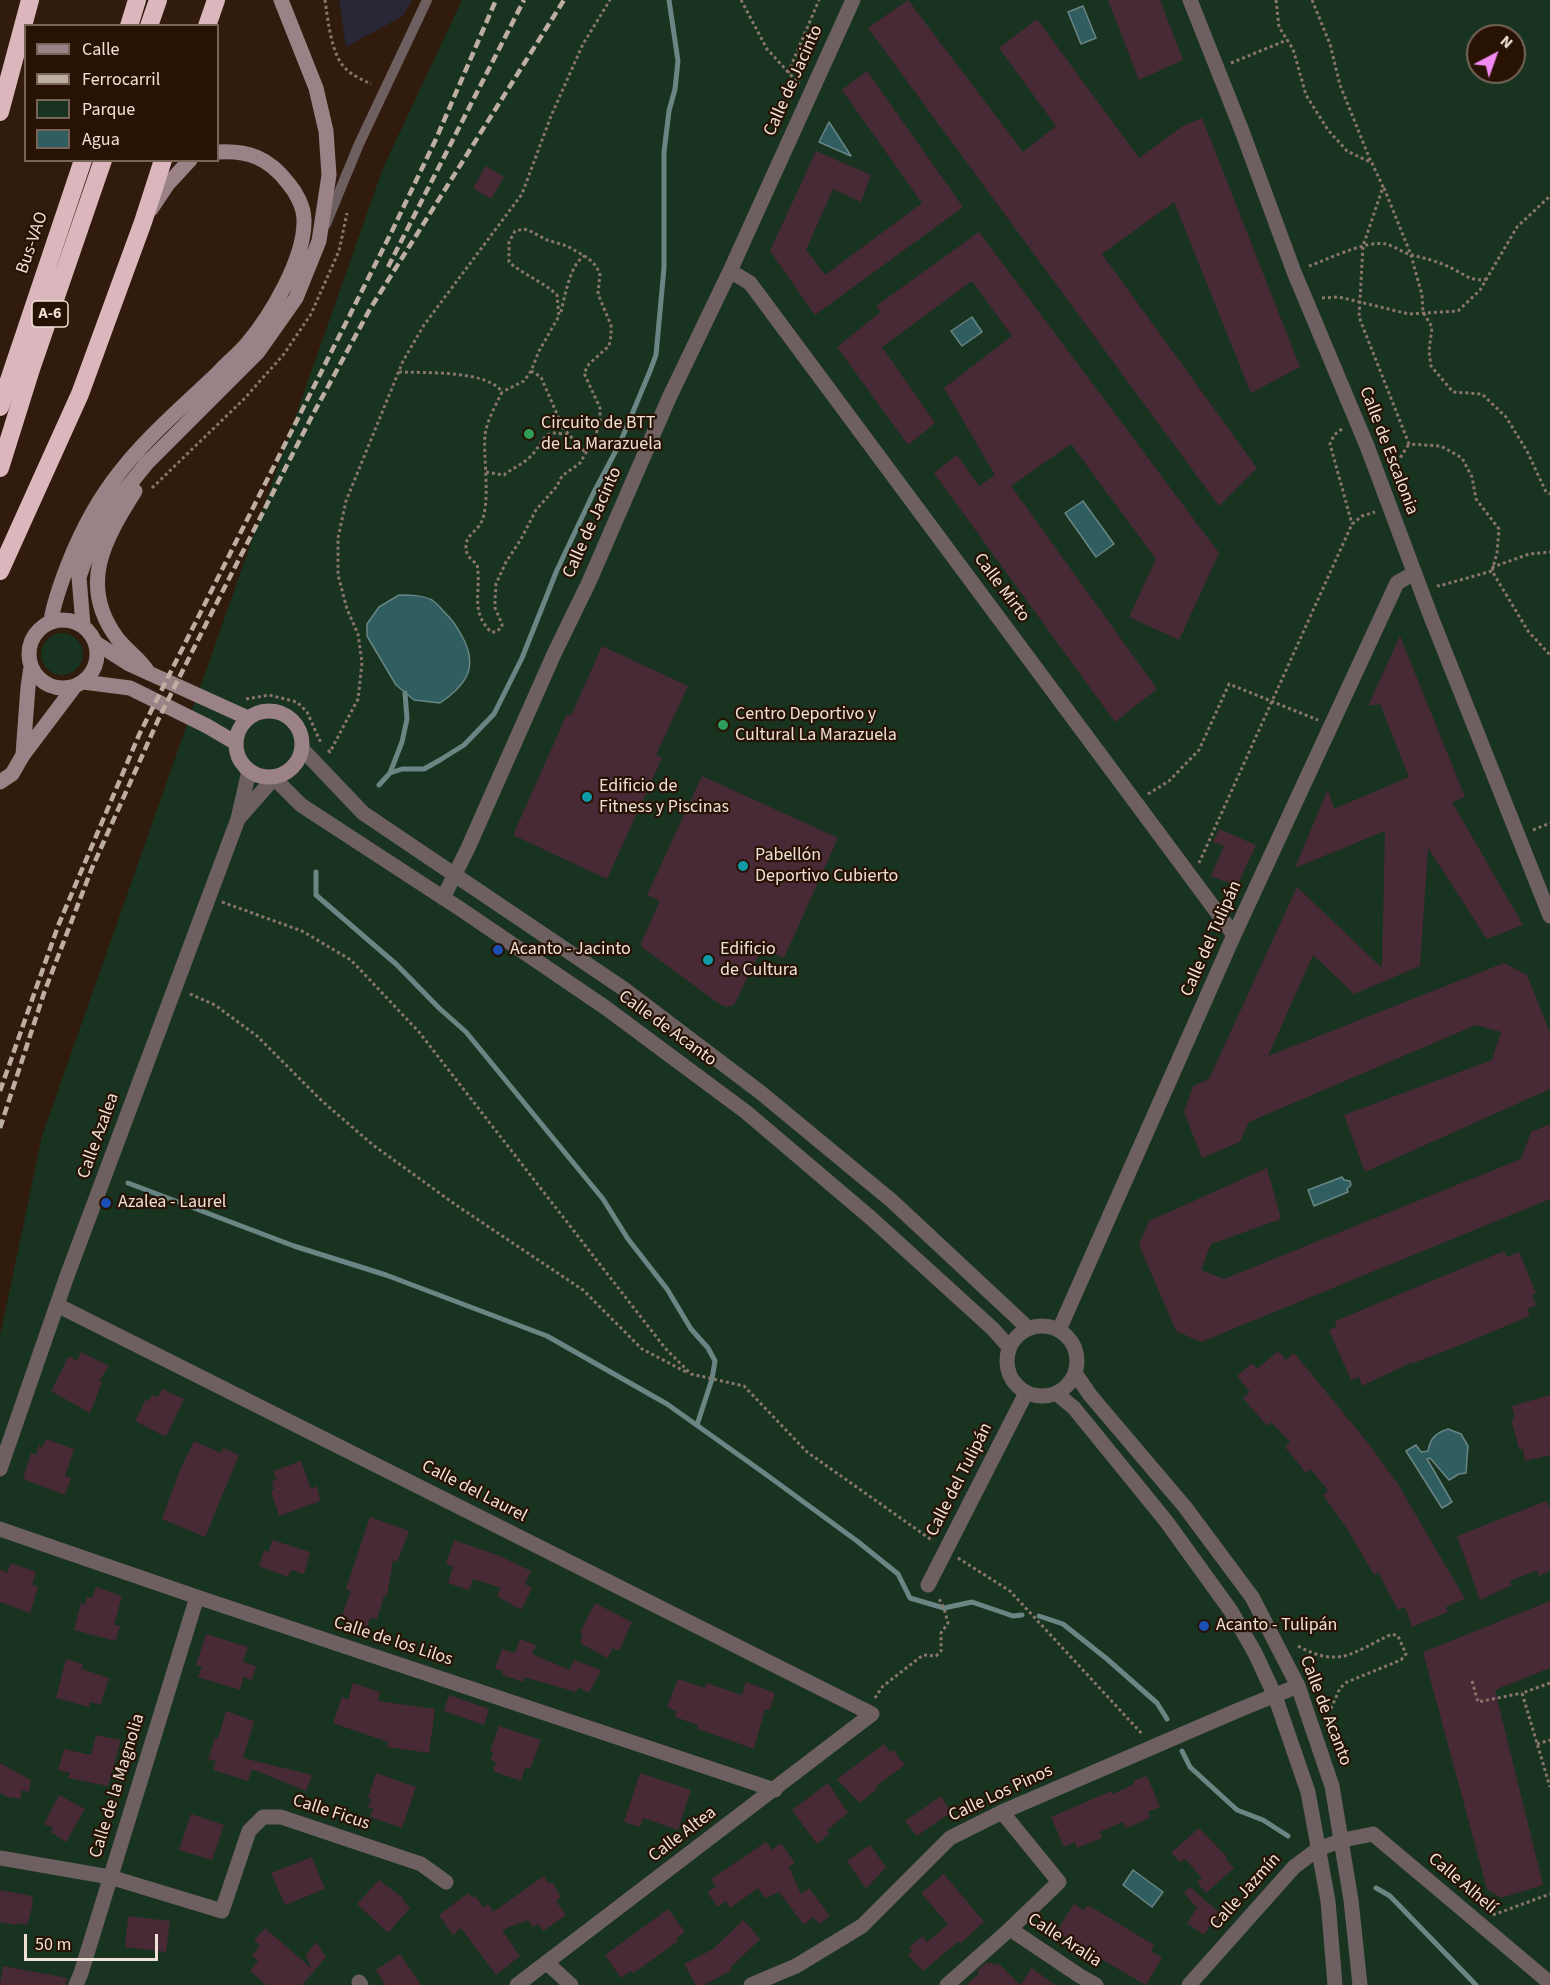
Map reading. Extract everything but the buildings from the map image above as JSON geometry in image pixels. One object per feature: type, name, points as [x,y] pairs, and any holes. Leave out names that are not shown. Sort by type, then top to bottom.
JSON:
[{"type":"highway","points":[[0,112],[30,0]]},
{"type":"highway","points":[[130,24],[137,0]]},
{"type":"highway","points":[[150,24],[158,0]]},
{"type":"highway","points":[[208,24],[216,0]]},
{"type":"highway","name":"Bus-VAO","points":[[0,407],[81,162]]},
{"type":"highway","name":"A-6","points":[[0,468],[31,369],[102,162]]},
{"type":"highway","points":[[0,571],[80,393],[143,222],[162,162]]},
{"type":"street","points":[[82,625],[79,577],[92,541],[108,511],[147,462],[258,352],[296,298],[319,241],[329,175],[326,131],[316,88],[281,0]]},
{"type":"street","name":"Calle de Jacinto","points":[[443,898],[589,582],[669,398],[730,271],[852,0]]},
{"type":"street","name":"Calle de Escalonia","points":[[1190,0],[1242,130],[1294,272],[1374,465],[1414,573],[1550,916]]},
{"type":"street","points":[[51,621],[52,608],[78,537],[113,480],[141,447],[247,345],[278,299],[299,254],[304,218],[296,192],[279,171],[257,156],[237,151],[219,152]]},
{"type":"street","points":[[143,222],[166,185],[188,162]]},
{"type":"street","name":"Calle Mirto","points":[[730,271],[750,283],[1234,936]]},
{"type":"street","points":[[147,462],[135,491],[112,528],[103,548],[97,580],[100,602],[116,636],[148,672]]},
{"type":"street","name":"Calle del Tulipán","points":[[1059,1330],[1234,936],[1397,583],[1414,573]]},
{"type":"street","points":[[0,782],[12,774],[23,755],[79,684],[92,674],[96,664],[98,654],[93,636],[73,620],[62,619],[51,621],[41,627],[29,645],[28,657],[31,668],[49,686],[67,688],[79,684],[130,688],[236,743]]},
{"type":"street","points":[[96,643],[129,664],[248,718]]},
{"type":"street","points":[[23,755],[31,668]]},
{"type":"street","points":[[270,711],[281,713],[298,727],[303,750],[290,771],[274,778],[265,778],[249,771],[242,763],[237,753],[237,734],[248,718],[258,712],[270,711]]},
{"type":"street","name":"Calle de Acanto","points":[[303,750],[363,813],[624,989],[760,1092],[892,1201],[1028,1328]]},
{"type":"street","name":"Calle Azalea","points":[[0,1469],[57,1305],[237,819],[249,771]]},
{"type":"street","name":"Calle de Acanto","points":[[274,778],[301,805],[606,1008],[746,1112],[872,1219],[993,1329],[1009,1347]]},
{"type":"street","name":"Calle Azalea","points":[[237,819],[274,778]]},
{"type":"street","name":"Calle del Laurel","points":[[57,1305],[872,1714]]},
{"type":"street","points":[[1039,1326],[1059,1330],[1067,1336],[1077,1353],[1075,1373],[1065,1388],[1056,1393],[1047,1396],[1026,1393],[1011,1378],[1006,1358],[1009,1347],[1014,1339],[1028,1328],[1039,1326]]},
{"type":"street","name":"Calle de Acanto","points":[[1075,1373],[1090,1395],[1185,1507],[1252,1597],[1298,1686],[1332,1786],[1343,1840],[1360,1985]]},
{"type":"street","name":"Calle del Tulipán","points":[[928,1585],[1026,1393]]},
{"type":"street","points":[[1056,1393],[1074,1408],[1166,1521],[1232,1611],[1255,1653],[1275,1696],[1308,1792],[1328,1901],[1335,1985]]},
{"type":"street","name":"Calle de los Lilos","points":[[0,1529],[775,1790]]},
{"type":"street","name":"Calle de la Magnolia","points":[[76,1985],[197,1597]]},
{"type":"street","name":"Calle Los Pinos","points":[[751,1985],[795,1966],[862,1926],[950,1838],[1002,1812],[1298,1686]]},
{"type":"street","name":"Calle Altea","points":[[517,1985],[872,1714]]},
{"type":"street","points":[[946,1985],[1059,1882],[1002,1812]]},
{"type":"street","name":"Calle Ficus","points":[[110,1877],[222,1911],[249,1831],[263,1817],[281,1817],[420,1864],[446,1882]]},
{"type":"street","name":"Calle Alhelí","points":[[1343,1840],[1372,1834],[1550,1983]]},
{"type":"street","name":"Calle Jazmín","points":[[1188,1985],[1294,1867],[1318,1849],[1343,1840]]},
{"type":"street","points":[[0,1858],[110,1877]]},
{"type":"street","name":"Calle Aralia","points":[[1010,1929],[1076,1981],[1096,1985]]},
{"type":"street","points":[[547,1963],[571,1985]]},
{"type":"lane","points":[[319,241],[359,144],[427,0]]},
{"type":"path","points":[[325,0],[329,29],[339,60],[346,70],[378,88]]},
{"type":"path","points":[[236,699],[269,695],[297,702],[307,711],[318,739],[330,752],[358,699],[362,663],[358,634],[347,609],[338,575],[338,538],[346,501],[399,372],[424,325],[522,194],[551,116],[583,44],[610,0]]},
{"type":"path","points":[[741,0],[767,49],[788,73],[819,0]]},
{"type":"path","points":[[1276,0],[1279,27],[1293,49],[1306,95],[1328,130],[1347,151],[1372,163]]},
{"type":"path","points":[[1312,0],[1330,44],[1340,85],[1411,255],[1422,295],[1423,312],[1432,327],[1429,351],[1431,366],[1453,392],[1482,394],[1506,417],[1527,452],[1546,492],[1550,494]]},
{"type":"path","points":[[1217,69],[1287,40]]},
{"type":"path","points":[[1383,187],[1363,246],[1359,317],[1408,444]]},
{"type":"path","points":[[1306,300],[1339,297],[1360,300],[1409,314],[1458,311],[1480,290],[1517,227],[1550,196]]},
{"type":"path","points":[[148,493],[245,398],[284,354],[311,314],[339,252],[348,210]]},
{"type":"path","points":[[559,316],[557,295],[539,280],[522,272],[509,262],[509,242],[515,231],[524,229],[567,246],[584,256],[595,265],[600,273],[598,294],[611,325],[609,346],[589,364],[584,373],[600,408],[600,422],[580,463],[562,476],[557,486],[536,510],[506,562],[496,585],[495,608],[502,627],[496,632],[491,632],[480,618],[477,603],[479,577],[477,564],[469,558],[466,545],[470,535],[481,522],[486,492],[486,432],[502,392],[524,381],[531,371],[539,351],[559,316],[570,277],[584,256]]},
{"type":"path","points":[[1294,272],[1363,246],[1385,244],[1411,255],[1424,257],[1434,263],[1444,264],[1478,281],[1487,278]]},
{"type":"path","points":[[531,371],[541,377],[556,414],[570,437],[586,453]]},
{"type":"path","points":[[399,372],[462,376],[492,382],[502,392]]},
{"type":"path","points":[[1343,429],[1334,435],[1330,444],[1352,524]]},
{"type":"path","points":[[485,472],[504,475],[530,457],[548,435],[557,432],[570,437]]},
{"type":"path","points":[[1374,465],[1400,458],[1408,444]]},
{"type":"path","points":[[1408,444],[1441,446],[1462,458],[1472,477],[1476,499],[1499,530],[1497,553],[1492,571],[1528,631],[1550,655]]},
{"type":"path","points":[[1198,864],[1352,524],[1362,516],[1376,512]]},
{"type":"path","points":[[1414,573],[1439,586],[1492,571],[1493,567],[1529,554],[1550,552]]},
{"type":"path","points":[[1146,795],[1168,781],[1199,750],[1229,684],[1271,703],[1318,720]]},
{"type":"path","points":[[209,896],[302,931],[351,960],[419,1032],[665,1348],[691,1374]]},
{"type":"path","points":[[175,988],[215,1005],[257,1036],[322,1101],[373,1145],[456,1205],[583,1290],[642,1349],[691,1374],[744,1386],[807,1452],[946,1550],[1010,1591],[1155,1747]]},
{"type":"path","points":[[872,1714],[873,1701],[883,1686],[923,1655],[936,1656],[941,1651],[941,1633],[948,1623],[937,1594],[928,1585]]},
{"type":"path","points":[[1298,1646],[1322,1658],[1341,1658],[1392,1635],[1398,1636],[1406,1654],[1401,1659],[1347,1682],[1340,1688],[1330,1711]]},
{"type":"path","points":[[1472,1681],[1478,1702],[1522,1693],[1550,1683]]},
{"type":"path","points":[[1522,1693],[1550,1787]]},
{"type":"path","points":[[1537,1743],[1550,1740]]},
{"type":"path","points":[[1491,1916],[1550,1894]]},
{"type":"shaded area","points":[[339,0],[412,0],[403,16],[346,47]]},
{"type":"green space","points":[[462,0],[1550,0],[1550,1985],[0,1985],[0,1336],[42,1136],[383,168]]},
{"type":"green space","points":[[62,633],[70,634],[77,639],[82,646],[82,662],[77,669],[70,674],[62,675],[54,674],[47,669],[42,662],[41,654],[42,646],[47,639],[54,634]]},
{"type":"water","points":[[1083,6],[1096,38],[1081,44],[1068,12]]},
{"type":"water","points":[[829,122],[851,156],[819,142]]},
{"type":"water","points":[[972,317],[982,332],[962,346],[951,331]]},
{"type":"water","points":[[1083,501],[1114,544],[1096,557],[1065,513]]},
{"type":"water","points":[[399,595],[420,596],[434,602],[456,625],[468,650],[470,660],[467,676],[449,697],[440,703],[414,700],[396,685],[367,636],[367,624],[379,607]]},
{"type":"water","points":[[1342,1177],[1350,1181],[1348,1192],[1314,1206],[1308,1190]]},
{"type":"water","points":[[1448,1429],[1461,1434],[1468,1446],[1466,1473],[1449,1480],[1430,1458],[1427,1459],[1452,1502],[1442,1508],[1406,1451],[1416,1445],[1421,1452],[1428,1451],[1434,1437]]},
{"type":"water","points":[[1133,1870],[1163,1892],[1152,1907],[1123,1885]]},
{"type":"waterway","points":[[379,785],[390,773],[402,769],[424,769],[440,760],[464,745],[494,714],[522,658],[557,570],[620,443],[656,355],[664,268],[664,152],[678,61],[669,0]]},
{"type":"waterway","points":[[390,773],[402,742],[407,719],[405,693]]},
{"type":"waterway","points":[[316,872],[316,895],[396,964],[466,1032],[603,1199],[628,1239],[667,1289],[691,1329],[708,1348],[715,1361],[712,1379],[697,1425]]},
{"type":"waterway","points":[[128,1183],[294,1246],[386,1275],[547,1336],[667,1404],[764,1473],[898,1574],[910,1598],[944,1608],[972,1602],[1013,1616],[1022,1615]]},
{"type":"waterway","points":[[1039,1616],[1063,1624],[1107,1659],[1157,1703],[1167,1719]]},
{"type":"waterway","points":[[1182,1751],[1190,1767],[1237,1810],[1263,1820],[1288,1836]]},
{"type":"waterway","points":[[1376,1888],[1390,1896],[1476,1985]]},
{"type":"railway","points":[[0,1091],[58,926],[139,735],[393,229],[436,139],[496,0]]},
{"type":"railway","points":[[388,267],[524,0]]},
{"type":"railway","points":[[0,1128],[44,993],[92,868],[159,718],[312,416],[370,309],[564,0]]},
{"type":"place","name":"Circuito de BTT de La Marazuela","points":[[529,434]]},
{"type":"place","name":"Centro Deportivo y Cultural La Marazuela","points":[[723,725]]},
{"type":"place","name":"Edificio de Fitness y Piscinas","points":[[587,797]]},
{"type":"place","name":"Pabellón Deportivo Cubierto","points":[[743,866]]},
{"type":"place","name":"Acanto - Jacinto","points":[[498,950]]},
{"type":"place","name":"Edificio de Cultura","points":[[708,960]]},
{"type":"place","name":"Azalea - Laurel","points":[[106,1203]]},
{"type":"place","name":"Acanto - Tulipán","points":[[1204,1626]]}]
